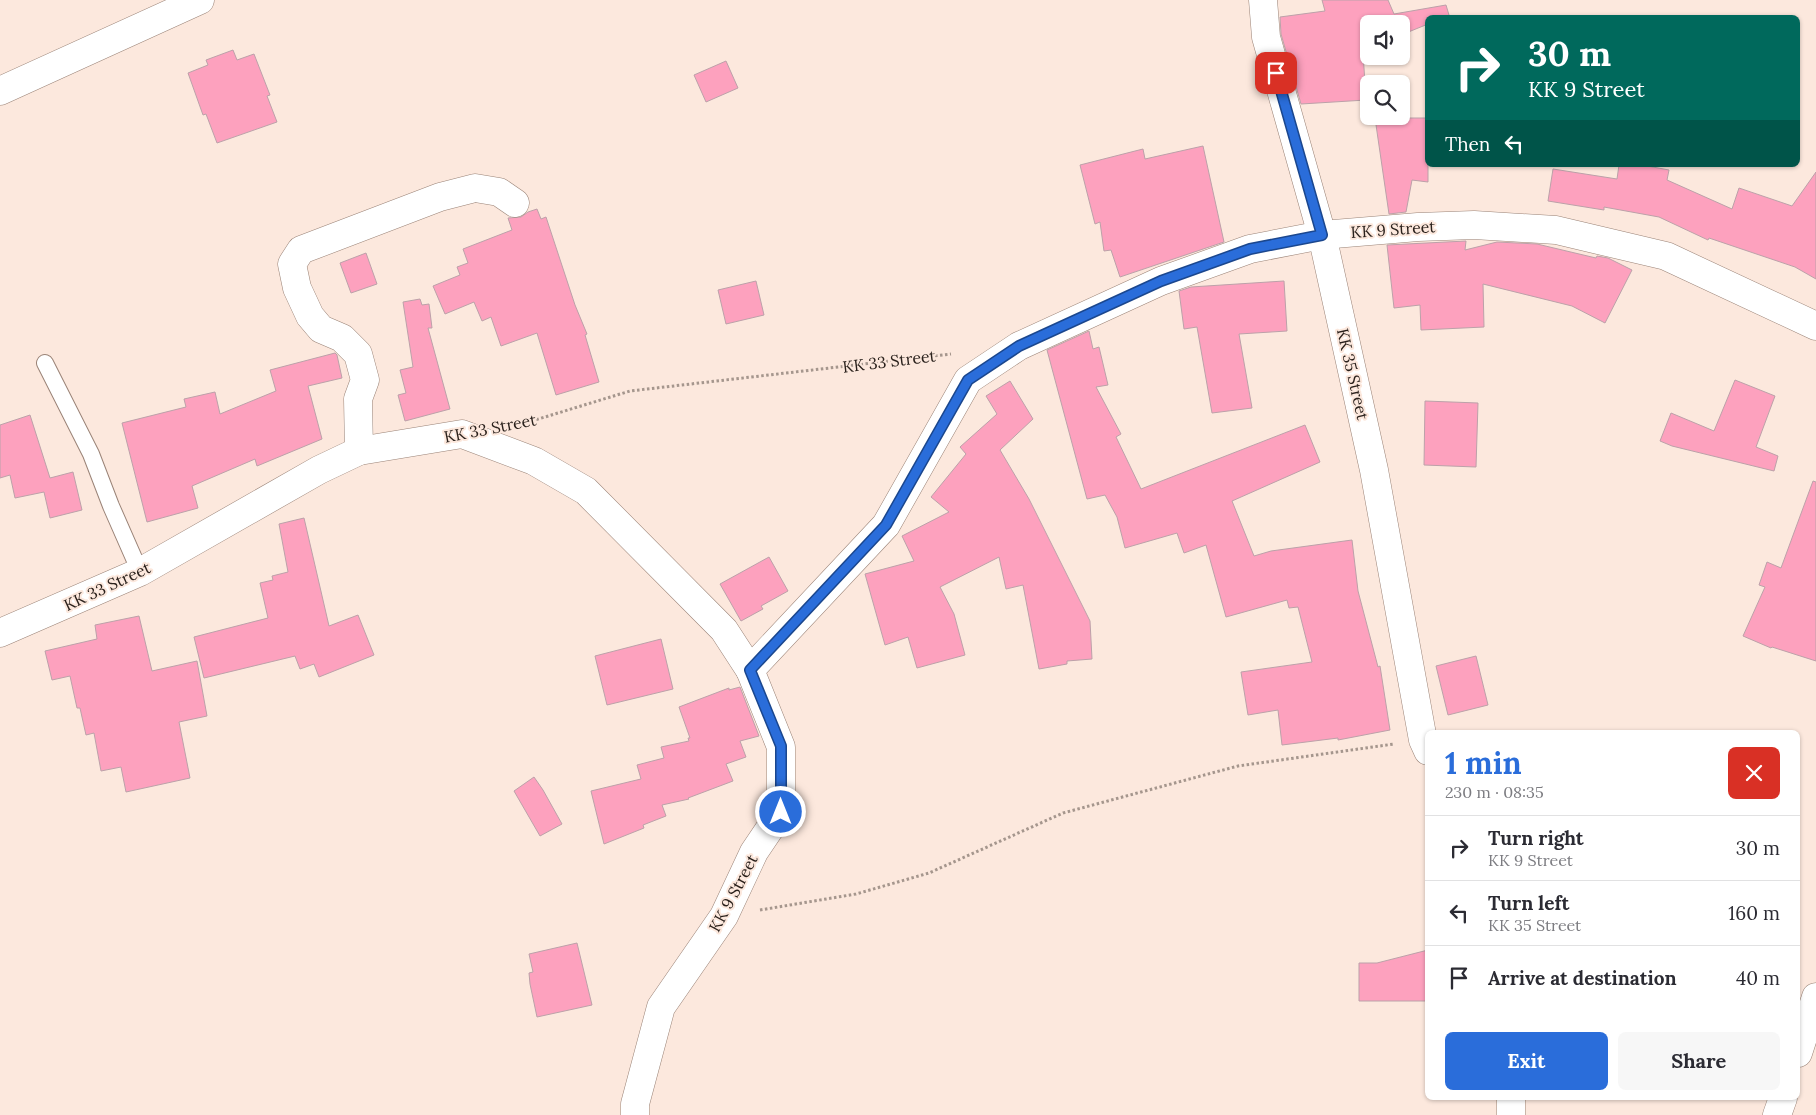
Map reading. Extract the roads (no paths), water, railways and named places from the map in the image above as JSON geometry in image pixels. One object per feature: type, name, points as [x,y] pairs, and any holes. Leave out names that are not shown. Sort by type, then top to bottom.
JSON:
[{"type":"street","points":[[0,91],[200,0]]},
{"type":"street","name":"KK 35 Street","points":[[1263,0],[1266,37],[1322,235],[1374,470],[1425,746]]},
{"type":"street","points":[[359,451],[358,399],[364,380],[358,354],[342,338],[322,329],[310,316],[297,288],[292,264],[301,250],[440,197],[476,188],[499,192],[515,203]]},
{"type":"street","name":"KK 9 Street","points":[[635,1115],[635,1104],[661,1008],[724,916],[754,852],[781,812],[781,746],[750,670],[886,525],[968,380],[1019,346],[1161,281],[1250,249],[1322,235],[1418,227],[1474,225],[1556,230],[1666,256],[1816,326]]},
{"type":"street","name":"KK 33 Street","points":[[0,633],[140,572],[319,470],[359,451],[462,434],[534,461],[586,491],[724,630],[750,670]]},
{"type":"street","points":[[1800,1047],[1816,997]]},
{"type":"street","points":[[1511,1100],[1511,1115]]},
{"type":"street","points":[[1777,1115],[1782,1100]]},
{"type":"lane","points":[[45,364],[91,454],[140,572]]}]
